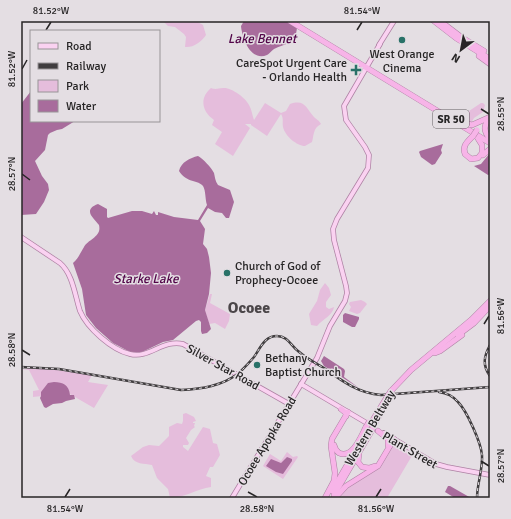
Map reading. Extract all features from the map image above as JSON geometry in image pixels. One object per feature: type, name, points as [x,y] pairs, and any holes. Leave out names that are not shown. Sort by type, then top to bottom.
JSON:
[{"type":"highway","name":"SR 50","points":[[290,21],[390,79],[490,141]]},
{"type":"highway","name":"SR 50","points":[[295,21],[366,66],[382,78],[412,94]]},
{"type":"highway","points":[[437,22],[490,55]]},
{"type":"highway","points":[[437,22],[448,35],[490,63]]},
{"type":"highway","points":[[437,22],[461,41],[490,59]]},
{"type":"highway","points":[[461,37],[466,38],[490,51]]},
{"type":"highway","points":[[382,78],[390,79]]},
{"type":"highway","points":[[459,123],[472,125],[489,118]]},
{"type":"highway","points":[[489,118],[464,146],[463,151],[466,157],[470,160],[476,160],[490,149]]},
{"type":"highway","points":[[489,118],[486,122],[485,128],[486,134],[490,141]]},
{"type":"highway","points":[[459,123],[482,143],[482,154],[479,158],[474,160],[466,156],[464,150],[465,144],[472,136]]},
{"type":"highway","name":"Western Beltway","points":[[328,498],[334,493],[361,450],[371,426],[390,395],[435,353],[461,336],[490,304]]},
{"type":"highway","name":"Western Beltway","points":[[334,493],[390,395],[411,370],[490,304]]},
{"type":"highway","points":[[339,407],[349,414]]},
{"type":"highway","points":[[349,414],[333,443],[334,448],[338,452],[347,454],[352,451],[371,426]]},
{"type":"highway","points":[[334,493],[335,472],[332,440],[349,414]]},
{"type":"highway","points":[[378,431],[388,439],[388,445]]},
{"type":"highway","points":[[325,498],[378,466],[393,439]]},
{"type":"highway","points":[[361,450],[358,455],[358,462],[362,467],[369,468],[374,466],[393,439]]},
{"type":"main road","points":[[366,66],[394,21]]},
{"type":"main road","name":"Ocoee Apopka Road","points":[[232,498],[319,355],[328,330],[346,297],[346,285],[333,231],[337,219],[368,168],[369,159],[365,147],[347,122],[344,115],[345,103],[366,66]]},
{"type":"main road","name":"Silver Star Road","points":[[21,238],[60,263],[65,268],[69,275],[82,315],[87,323],[110,345],[135,355],[145,354],[169,344],[183,344],[289,404]]},
{"type":"main road","points":[[301,384],[339,407]]},
{"type":"main road","points":[[349,414],[393,439]]},
{"type":"main road","name":"Plant Street","points":[[371,426],[437,467],[489,476]]},
{"type":"green space","points":[[163,21],[196,21],[203,25],[206,35],[197,44],[191,47],[185,47],[186,37],[184,34],[175,27],[168,26]]},
{"type":"green space","points":[[211,88],[230,89],[245,99],[251,109],[254,120],[265,103],[281,113],[286,111],[290,104],[299,103],[305,105],[321,124],[315,130],[312,142],[302,146],[286,134],[283,127],[283,119],[281,114],[267,136],[251,124],[245,124],[250,128],[233,156],[215,144],[222,132],[212,125],[214,120],[207,113],[204,105],[205,96]]},
{"type":"green space","points":[[481,103],[485,105],[483,112],[474,118],[471,123],[466,122],[464,117],[466,113]]},
{"type":"green space","points":[[325,283],[329,288],[331,295],[326,302],[326,307],[329,309],[334,307],[333,310],[330,315],[317,326],[311,325],[309,314],[317,301],[320,290]]},
{"type":"green space","points":[[210,294],[212,294],[210,303],[230,314],[229,321],[225,329],[215,323],[209,324],[205,310]]},
{"type":"green space","points":[[361,300],[367,304],[360,313],[357,314],[349,311],[351,307],[349,304],[350,302]]},
{"type":"green space","points":[[27,368],[57,370],[92,375],[88,382],[108,385],[94,408],[68,393],[33,397],[33,391],[39,390],[29,370],[21,369],[28,369]]},
{"type":"green space","points":[[186,413],[194,417],[196,421],[193,422],[195,423],[195,427],[186,438],[189,443],[188,445],[183,445],[183,447],[188,451],[203,427],[210,429],[213,443],[217,444],[220,455],[213,467],[210,467],[206,476],[211,478],[211,487],[180,497],[170,498],[168,489],[157,478],[152,465],[137,462],[131,456],[143,447],[149,445],[159,446],[169,436],[169,427],[177,423],[182,424],[183,414]]},
{"type":"green space","points":[[393,442],[413,454],[387,498],[345,498],[338,494],[374,469]]},
{"type":"green space","points":[[287,452],[293,457],[298,457],[283,479],[263,466],[270,454],[281,461]]},
{"type":"water","name":"Lake Bennet","points":[[244,21],[287,21],[297,27],[295,37],[290,42],[274,49],[267,55],[256,55],[245,42],[241,26]]},
{"type":"water","points":[[30,92],[30,122],[73,122],[48,135],[45,150],[35,161],[42,176],[48,184],[49,190],[44,202],[36,214],[21,215],[21,104]]},
{"type":"water","points":[[443,144],[441,150],[442,153],[435,164],[432,165],[421,157],[420,151]]},
{"type":"water","points":[[490,153],[490,174],[488,175],[474,166],[481,164]]},
{"type":"water","name":"Starke Lake","points":[[198,156],[207,163],[213,171],[218,185],[230,190],[234,202],[229,218],[226,218],[222,213],[215,212],[208,208],[200,221],[205,229],[203,244],[207,249],[211,273],[209,294],[205,310],[211,329],[207,333],[202,334],[201,322],[199,320],[173,340],[163,342],[140,353],[134,354],[113,343],[96,328],[86,315],[82,289],[73,263],[86,244],[97,235],[99,225],[92,217],[90,211],[93,206],[98,204],[107,209],[108,218],[132,211],[142,211],[152,214],[154,211],[156,215],[158,215],[158,212],[174,217],[198,220],[207,205],[204,188],[201,184],[185,178],[179,171],[186,161]]},
{"type":"water","points":[[345,313],[359,317],[355,327],[343,322],[343,315]]},
{"type":"water","points":[[324,356],[344,369],[344,377],[359,388],[324,366],[321,361]]},
{"type":"water","points":[[54,382],[67,386],[70,395],[74,395],[75,399],[53,404],[46,408],[44,407],[40,398],[41,392],[48,383]]},
{"type":"water","points":[[287,457],[292,459],[292,461],[283,474],[266,466],[271,459],[281,463]]},
{"type":"water","points":[[448,486],[471,498],[455,498],[445,492]]},
{"type":"railway","points":[[21,367],[59,369],[181,390],[197,389],[219,384],[239,373],[269,338],[281,336],[287,339],[304,356],[344,382],[365,392],[373,394],[381,395],[490,387]]},
{"type":"railway","points":[[490,345],[486,353],[485,360],[487,372],[490,376]]},
{"type":"railway","points":[[439,392],[452,396],[462,406],[473,427],[479,443],[482,460],[477,498]]},
{"type":"place","name":"West Orange Cinema","points":[[402,40]]},
{"type":"place","name":"CareSpot Urgent Care - Orlando Health","points":[[356,70]]},
{"type":"place","name":"Church of God of Prophecy-Ocoee","points":[[227,273]]},
{"type":"place","name":"Bethany Baptist Church","points":[[257,365]]},
{"type":"district","name":"Ocoee","points":[[249,307]]}]
